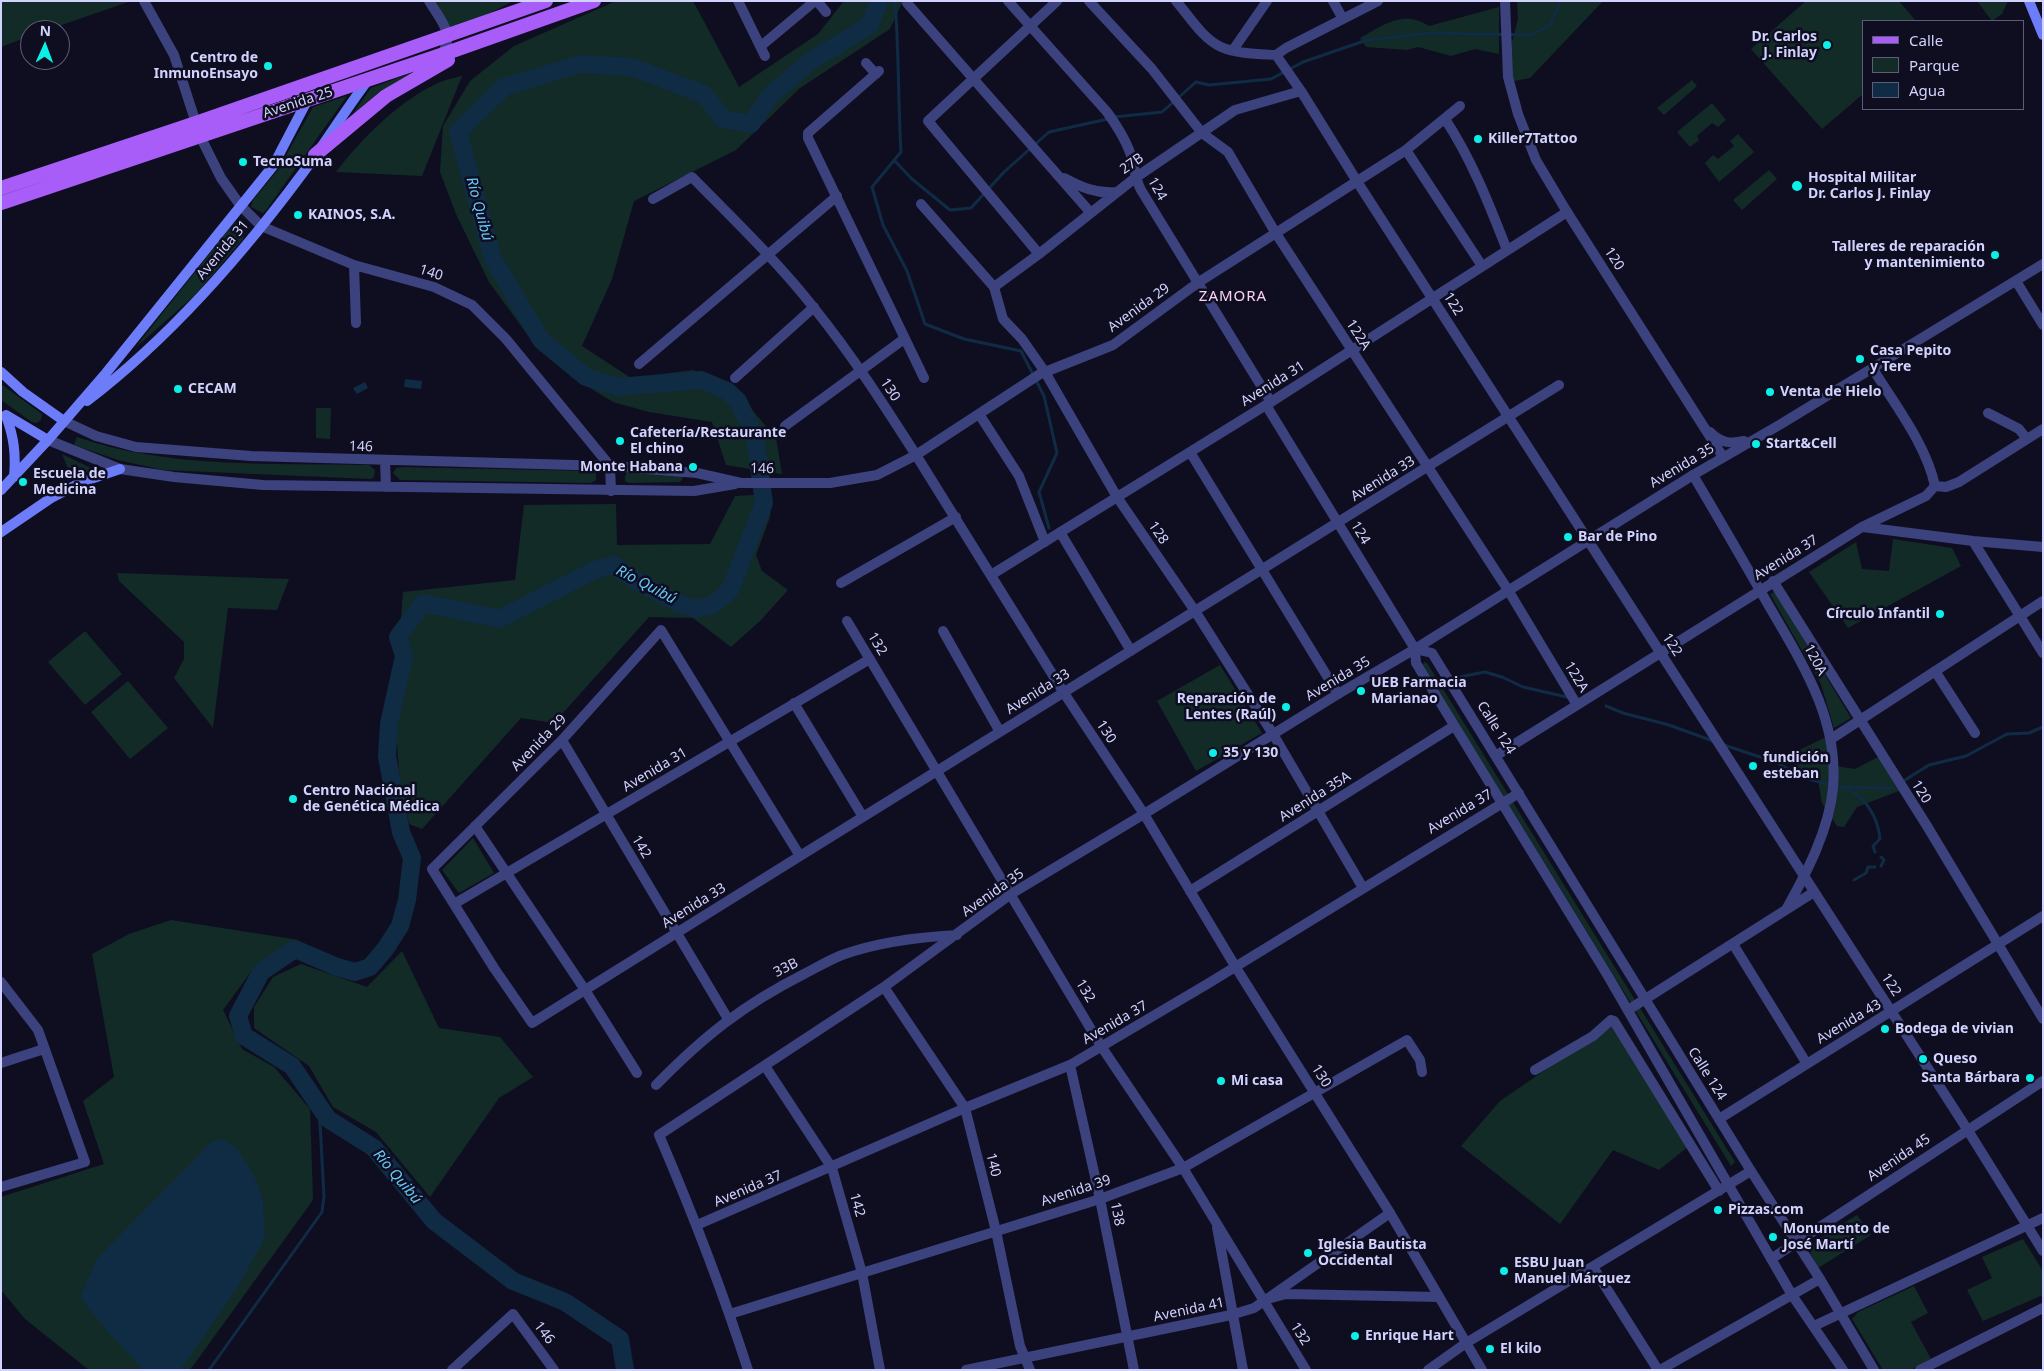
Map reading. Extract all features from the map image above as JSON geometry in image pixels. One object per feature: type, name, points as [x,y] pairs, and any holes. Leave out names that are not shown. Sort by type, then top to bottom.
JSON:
[{"type":"main road","name":"Avenida 25","points":[[1,188],[308,99],[441,56],[594,1]]},
{"type":"main road","points":[[2029,1],[2043,17]]},
{"type":"main road","name":"Avenida 25","points":[[1,203],[198,130],[326,78],[541,2]]},
{"type":"main road","points":[[2037,11],[2042,31]]},
{"type":"main road","points":[[315,156],[386,96],[442,63],[510,31]]},
{"type":"main road","points":[[308,99],[326,78]]},
{"type":"main road","name":"Avenida 31","points":[[72,412],[108,384],[200,298],[261,226],[315,156],[368,80]]},
{"type":"main road","name":"Avenida 31","points":[[1,490],[72,412],[273,166],[308,99]]},
{"type":"main road","name":"146","points":[[1,372],[23,392],[64,421]]},
{"type":"main road","points":[[4,413],[14,436],[16,452],[14,476]]},
{"type":"main road","name":"146","points":[[4,413],[48,440]]},
{"type":"main road","points":[[1,532],[51,498],[82,482],[120,469]]},
{"type":"street","name":"140","points":[[144,1],[174,55],[198,130],[221,178],[240,205],[261,226],[354,265],[434,286],[472,305],[506,339],[610,466]]},
{"type":"street","points":[[429,1],[449,35],[447,46],[441,56]]},
{"type":"street","points":[[738,1],[763,51],[816,1],[826,12]]},
{"type":"street","name":"124","points":[[1008,1],[1107,112],[1117,126],[1132,158],[1135,178],[1415,650]]},
{"type":"street","points":[[1039,254],[928,121],[1057,1]]},
{"type":"street","name":"122A","points":[[1089,1],[1181,103],[1202,133],[1228,152],[1275,232],[1508,590],[1577,705]]},
{"type":"street","points":[[1176,1],[1208,38],[1220,46],[1279,59],[1286,48],[1378,1]]},
{"type":"street","points":[[1233,50],[1267,1]]},
{"type":"street","points":[[1332,1],[1344,19]]},
{"type":"street","name":"120","points":[[1505,1],[1506,65],[1518,114],[1536,160],[1688,405],[1704,426],[1723,457]]},
{"type":"street","points":[[907,3],[1044,157],[1090,212]]},
{"type":"street","name":"122","points":[[1279,59],[1967,1129],[2043,1251]]},
{"type":"street","points":[[866,63],[877,72],[808,133],[808,138],[924,378]]},
{"type":"street","name":"27B","points":[[994,287],[1135,178],[1235,110],[1301,91]]},
{"type":"street","name":"Avenida 29","points":[[782,484],[830,483],[877,475],[916,455],[1039,375],[1113,345],[1198,282],[1275,232],[1358,183],[1406,150],[1460,106]]},
{"type":"street","points":[[1444,119],[1464,148],[1481,183],[1508,250]]},
{"type":"street","points":[[1406,150],[1482,266]]},
{"type":"street","points":[[1059,175],[1085,189],[1107,193],[1117,192]]},
{"type":"street","name":"130","points":[[652,199],[692,177],[767,253],[814,307],[860,369],[956,517],[1064,692],[1144,814],[1235,966],[1390,1214],[1482,1370]]},
{"type":"street","points":[[639,364],[767,253],[837,196]]},
{"type":"street","name":"128","points":[[921,204],[994,287],[1002,319],[1022,339],[1039,375],[1117,497],[1195,611],[1273,734],[1363,888]]},
{"type":"street","name":"Avenida 31","points":[[991,575],[1268,403],[1567,212]]},
{"type":"street","name":"Avenida 35","points":[[697,1225],[659,1135],[884,988],[1011,894],[1338,694],[1415,650],[1693,475],[1873,369],[2043,264]]},
{"type":"street","points":[[354,265],[356,323]]},
{"type":"street","points":[[2016,281],[2043,324]]},
{"type":"street","points":[[734,378],[814,307]]},
{"type":"street","points":[[785,426],[860,369],[904,339]]},
{"type":"street","points":[[1873,369],[1912,432],[1932,473],[1935,486]]},
{"type":"street","name":"Avenida 33","points":[[454,904],[494,968],[532,1023],[1559,385]]},
{"type":"street","points":[[1988,413],[2019,429],[2027,439]]},
{"type":"street","points":[[979,414],[1019,476],[1045,542]]},
{"type":"street","name":"146","points":[[64,421],[96,436],[136,447],[251,456],[610,466],[698,473],[741,483]]},
{"type":"street","points":[[1704,426],[1716,438],[1730,444],[1754,440]]},
{"type":"street","name":"Avenida 37","points":[[1496,755],[1862,527],[1926,496],[1935,486],[1946,487],[1958,482],[2043,429]]},
{"type":"street","name":"146","points":[[48,440],[120,469],[174,477],[263,485],[694,491],[741,483],[782,484]]},
{"type":"street","points":[[1190,452],[1338,694]]},
{"type":"street","points":[[385,461],[386,486]]},
{"type":"street","points":[[610,466],[611,491]]},
{"type":"street","name":"120A","points":[[1693,475],[1813,682],[1831,739],[1833,788],[1828,816],[1804,877],[1788,908]]},
{"type":"street","points":[[841,583],[956,517]]},
{"type":"street","points":[[1862,527],[1973,541],[2043,547]]},
{"type":"street","points":[[1060,532],[1131,651]]},
{"type":"street","points":[[1973,541],[2043,653]]},
{"type":"street","name":"120","points":[[1773,581],[2043,1019]]},
{"type":"street","points":[[1831,739],[2043,601]]},
{"type":"street","name":"132","points":[[847,622],[1101,1046],[1183,1168],[1306,1370]]},
{"type":"street","name":"Avenida 29","points":[[454,904],[432,869],[562,740],[661,630],[729,742]]},
{"type":"street","points":[[943,631],[1000,732]]},
{"type":"street","points":[[1415,650],[1416,663],[1628,1010],[1730,1184],[1792,1295],[1843,1370]]},
{"type":"street","name":"Calle 124","points":[[1415,650],[1432,653],[1520,793],[1750,1171],[1820,1279],[1874,1370]]},
{"type":"street","name":"Avenida 31","points":[[454,904],[870,659]]},
{"type":"street","points":[[1935,671],[1975,734]]},
{"type":"street","points":[[794,703],[863,817]]},
{"type":"street","name":"Avenida 35A","points":[[1190,891],[1454,726]]},
{"type":"street","name":"142","points":[[562,740],[728,1019]]},
{"type":"street","points":[[729,742],[800,856]]},
{"type":"street","name":"Avenida 37","points":[[697,1225],[832,1168],[965,1108],[1070,1065],[1520,793]]},
{"type":"street","points":[[475,826],[505,874],[586,990],[637,1073]]},
{"type":"street","points":[[1628,1010],[1814,892]]},
{"type":"street","name":"Avenida 43","points":[[1719,1119],[2043,916]]},
{"type":"street","name":"33B","points":[[656,1085],[686,1055],[728,1019],[764,994],[841,956],[916,938],[957,935]]},
{"type":"street","points":[[1732,944],[1807,1064]]},
{"type":"street","points":[[1,982],[38,1030],[85,1162],[1,1187]]},
{"type":"street","name":"140","points":[[884,988],[965,1108],[996,1231],[1020,1346],[1030,1370]]},
{"type":"street","points":[[1535,1070],[1593,1036],[1611,1020],[1614,1021],[1718,1191]]},
{"type":"street","name":"Avenida 39","points":[[730,1314],[1100,1199],[1183,1168],[1407,1040],[1420,1060],[1422,1072]]},
{"type":"street","points":[[1,1063],[44,1049]]},
{"type":"street","name":"138","points":[[1070,1065],[1100,1199],[1134,1370]]},
{"type":"street","name":"142","points":[[765,1066],[832,1168],[862,1273],[880,1370]]},
{"type":"street","name":"Avenida 45","points":[[1771,1259],[2043,1081]]},
{"type":"street","points":[[1428,1370],[1466,1344],[1750,1171]]},
{"type":"street","name":"Avenida 41","points":[[966,1370],[1231,1315],[1254,1308],[1390,1214]]},
{"type":"street","points":[[1814,1326],[2043,1218]]},
{"type":"street","points":[[1216,1221],[1231,1315],[1243,1370]]},
{"type":"street","points":[[697,1225],[730,1314],[748,1370]]},
{"type":"street","points":[[1593,1267],[1659,1370],[1820,1279]]},
{"type":"street","points":[[1263,1300],[1286,1294],[1439,1297]]},
{"type":"street","points":[[1920,1370],[2043,1308]]},
{"type":"street","name":"146","points":[[452,1370],[512,1314],[554,1370]]},
{"type":"street","points":[[1297,1356],[1302,1370]]},
{"type":"green space","points":[[1,1],[131,1],[70,22],[70,20],[20,20],[20,40],[1,47]]},
{"type":"green space","points":[[429,1],[513,1],[449,35]]},
{"type":"green space","points":[[616,1],[693,1],[739,87],[818,34],[844,1],[903,1],[890,29],[800,88],[736,150],[634,201],[612,279],[582,346],[631,378],[693,370],[733,387],[776,438],[782,474],[726,465],[712,422],[649,412],[613,402],[572,377],[538,349],[489,282],[456,214],[440,172],[443,126],[470,81],[514,46]]},
{"type":"green space","points":[[1517,1],[1603,1],[1530,78],[1514,81],[1506,65],[1518,19]]},
{"type":"green space","points":[[1806,1],[1899,1],[1915,20],[1862,20],[1862,95],[1822,129],[1751,49]]},
{"type":"green space","points":[[1977,1],[2008,1],[2002,14],[1991,20]]},
{"type":"green space","points":[[1499,7],[1499,54],[1475,49],[1451,56],[1418,47],[1407,50],[1366,47],[1360,38],[1385,24],[1402,19],[1420,21],[1429,26]]},
{"type":"green space","points":[[414,72],[379,92],[352,115],[371,88]]},
{"type":"green space","points":[[462,76],[422,176],[336,172],[381,122],[408,100],[439,83]]},
{"type":"green space","points":[[1692,80],[1697,86],[1664,115],[1657,108]]},
{"type":"green space","points":[[347,96],[267,209],[263,213],[251,207],[253,200],[278,170],[313,107]]},
{"type":"green space","points":[[1712,103],[1726,120],[1718,127],[1712,123],[1697,136],[1699,140],[1690,147],[1677,132]]},
{"type":"green space","points":[[1738,134],[1754,152],[1719,182],[1705,163],[1713,155],[1718,159],[1734,146],[1730,141]]},
{"type":"green space","points":[[1769,170],[1777,179],[1742,210],[1733,200]]},
{"type":"green space","points":[[238,222],[243,224],[245,230],[243,239],[194,296],[135,348],[233,224]]},
{"type":"green space","points":[[1,384],[42,414],[41,420],[37,423],[32,422],[1,400]]},
{"type":"green space","points":[[316,408],[331,408],[330,439],[316,438]]},
{"type":"green space","points":[[77,437],[147,455],[259,464],[369,465],[375,470],[374,477],[371,479],[163,470],[118,460],[74,445]]},
{"type":"green space","points":[[62,454],[95,470],[72,478]]},
{"type":"green space","points":[[396,468],[591,471],[596,473],[596,480],[591,483],[400,480],[393,473]]},
{"type":"green space","points":[[628,472],[684,476],[680,482],[629,483],[625,481],[625,476]]},
{"type":"green space","points":[[772,494],[770,517],[756,555],[762,571],[788,590],[761,620],[731,647],[693,618],[649,617],[554,723],[521,718],[422,829],[409,824],[399,773],[396,729],[389,700],[396,661],[392,638],[401,620],[403,592],[515,580],[524,505],[616,504],[617,545],[710,544],[735,496]]},
{"type":"green space","points":[[1893,539],[1952,548],[1961,566],[1848,628],[1809,572],[1856,542],[1862,569],[1889,571]]},
{"type":"green space","points":[[117,573],[289,579],[277,610],[228,608],[213,728],[174,678],[184,659],[184,642],[119,581]]},
{"type":"green space","points":[[1775,592],[1851,718],[1834,728],[1821,684],[1770,594]]},
{"type":"green space","points":[[85,631],[122,674],[85,705],[48,662]]},
{"type":"green space","points":[[1424,662],[1427,663],[1735,1162],[1731,1166],[1423,665]]},
{"type":"green space","points":[[1220,665],[1262,733],[1196,771],[1157,701]]},
{"type":"green space","points":[[128,681],[168,728],[130,759],[91,712]]},
{"type":"green space","points":[[1826,737],[1829,765],[1855,769],[1878,757],[1899,791],[1857,807],[1844,827],[1837,826],[1822,803],[1818,780],[1783,758]]},
{"type":"green space","points":[[473,838],[494,873],[459,893],[442,870]]},
{"type":"green space","points":[[171,920],[299,940],[253,969],[223,1010],[242,1049],[274,1067],[310,1109],[313,1200],[190,1370],[89,1370],[25,1319],[1,1290],[1,1197],[104,1164],[83,1101],[114,1077],[92,954],[129,934]]},
{"type":"green space","points":[[402,951],[439,1028],[500,1037],[533,1077],[499,1098],[430,1197],[376,1132],[333,1107],[309,1066],[254,1028],[254,1007],[273,977],[301,964],[367,987]]},
{"type":"green space","points":[[1617,1021],[1694,1142],[1659,1170],[1613,1150],[1560,1224],[1461,1146],[1500,1101]]},
{"type":"green space","points":[[1857,1215],[1871,1235],[1818,1268],[1810,1253],[1815,1241]]},
{"type":"green space","points":[[2023,1239],[2043,1271],[2043,1295],[1983,1321],[1967,1290],[1992,1278],[1982,1257]]},
{"type":"green space","points":[[1914,1286],[1928,1313],[1911,1322],[1931,1359],[1911,1370],[1883,1370],[1852,1319],[1858,1312]]},
{"type":"water","points":[[405,379],[422,381],[421,389],[404,387]]},
{"type":"water","points":[[365,382],[368,388],[357,394],[353,388]]},
{"type":"water","points":[[223,1139],[239,1151],[254,1175],[263,1200],[265,1238],[237,1288],[180,1370],[144,1370],[107,1331],[80,1297],[97,1259],[211,1142]]},
{"type":"waterway","name":"Río Quibú","points":[[625,1370],[620,1339],[565,1302],[513,1281],[434,1221],[374,1148],[328,1119],[292,1066],[244,1036],[238,1016],[261,972],[295,949],[337,967],[355,972],[370,967],[386,948],[400,926],[407,900],[412,858],[401,832],[387,756],[389,724],[404,656],[398,637],[423,603],[499,619],[595,570],[614,565],[636,581],[678,603],[696,609],[714,604],[730,590],[764,503],[755,437],[738,401],[727,391],[701,380],[618,387],[586,377],[541,340],[493,259],[458,132],[504,87],[580,64],[632,67],[705,95],[723,119],[751,124],[770,96],[809,62],[870,25],[879,1]]},
{"type":"waterway","points":[[895,1],[901,152],[872,187],[883,225],[907,271],[925,324],[964,339],[1021,351],[1044,396],[1057,453],[1039,492],[1049,528]]},
{"type":"waterway","points":[[1114,117],[1162,112],[1196,82],[1209,85],[1271,79],[1303,62],[1367,40],[1433,33],[1531,35],[1550,25],[1561,1]]},
{"type":"waterway","points":[[894,160],[912,179],[950,210],[971,208],[1004,172],[1049,132],[1108,119]]},
{"type":"waterway","points":[[1459,677],[1485,672],[1502,677],[1523,687],[1567,697]]},
{"type":"waterway","points":[[1606,706],[1623,713],[1669,725],[1713,741]]},
{"type":"waterway","points":[[1905,780],[1929,765],[1966,756],[2007,734],[2029,733],[2043,727]]},
{"type":"waterway","points":[[1724,745],[1775,762],[1808,779],[1828,784]]},
{"type":"waterway","points":[[1840,787],[1893,788]]},
{"type":"waterway","points":[[1848,789],[1861,798],[1874,817],[1880,839],[1873,846],[1875,852]]},
{"type":"waterway","points":[[1881,857],[1884,860],[1881,866]]},
{"type":"waterway","points":[[1854,880],[1866,873],[1868,867],[1875,867]]},
{"type":"waterway","points":[[209,1370],[322,1212],[324,1196],[319,1106]]},
{"type":"place","name":"Dr. Carlos J. Finlay","points":[[1827,45]]},
{"type":"place","name":"Centro de InmunoEnsayo","points":[[268,66]]},
{"type":"place","name":"Killer7Tattoo","points":[[1478,139]]},
{"type":"place","name":"TecnoSuma","points":[[243,162]]},
{"type":"place","name":"Hospital Militar Dr. Carlos J. Finlay","points":[[1797,186]]},
{"type":"place","name":"KAINOS, S.A.","points":[[298,215]]},
{"type":"place","name":"Talleres de reparación y mantenimiento","points":[[1995,255]]},
{"type":"place","name":"Casa Pepito y Tere","points":[[1860,359]]},
{"type":"place","name":"CECAM","points":[[178,389]]},
{"type":"place","name":"Venta de Hielo","points":[[1770,392]]},
{"type":"place","name":"Cafetería/Restaurante El chino","points":[[620,441]]},
{"type":"place","name":"Start&Cell","points":[[1756,444]]},
{"type":"place","name":"Monte Habana","points":[[693,467]]},
{"type":"place","name":"Escuela de Medicina","points":[[23,482]]},
{"type":"place","name":"Bar de Pino","points":[[1568,537]]},
{"type":"place","name":"Círculo Infantil","points":[[1940,614]]},
{"type":"place","name":"UEB Farmacia Marianao","points":[[1361,691]]},
{"type":"place","name":"Reparación de Lentes (Raúl)","points":[[1286,707]]},
{"type":"place","name":"35 y 130","points":[[1213,753]]},
{"type":"place","name":"fundición esteban","points":[[1753,766]]},
{"type":"place","name":"Centro Naciónal de Genética Médica","points":[[293,799]]},
{"type":"place","name":"Bodega de vivian","points":[[1885,1029]]},
{"type":"place","name":"Queso","points":[[1923,1059]]},
{"type":"place","name":"Santa Bárbara","points":[[2030,1078]]},
{"type":"place","name":"Mi casa","points":[[1221,1081]]},
{"type":"place","name":"Pizzas.com","points":[[1718,1210]]},
{"type":"place","name":"Monumento de José Martí","points":[[1773,1237]]},
{"type":"place","name":"Iglesia Bautista Occidental","points":[[1308,1253]]},
{"type":"place","name":"ESBU Juan Manuel Márquez","points":[[1504,1271]]},
{"type":"place","name":"Enrique Hart","points":[[1355,1336]]},
{"type":"place","name":"El kilo","points":[[1490,1349]]},
{"type":"district","name":"ZAMORA","points":[[1233,297]]}]
